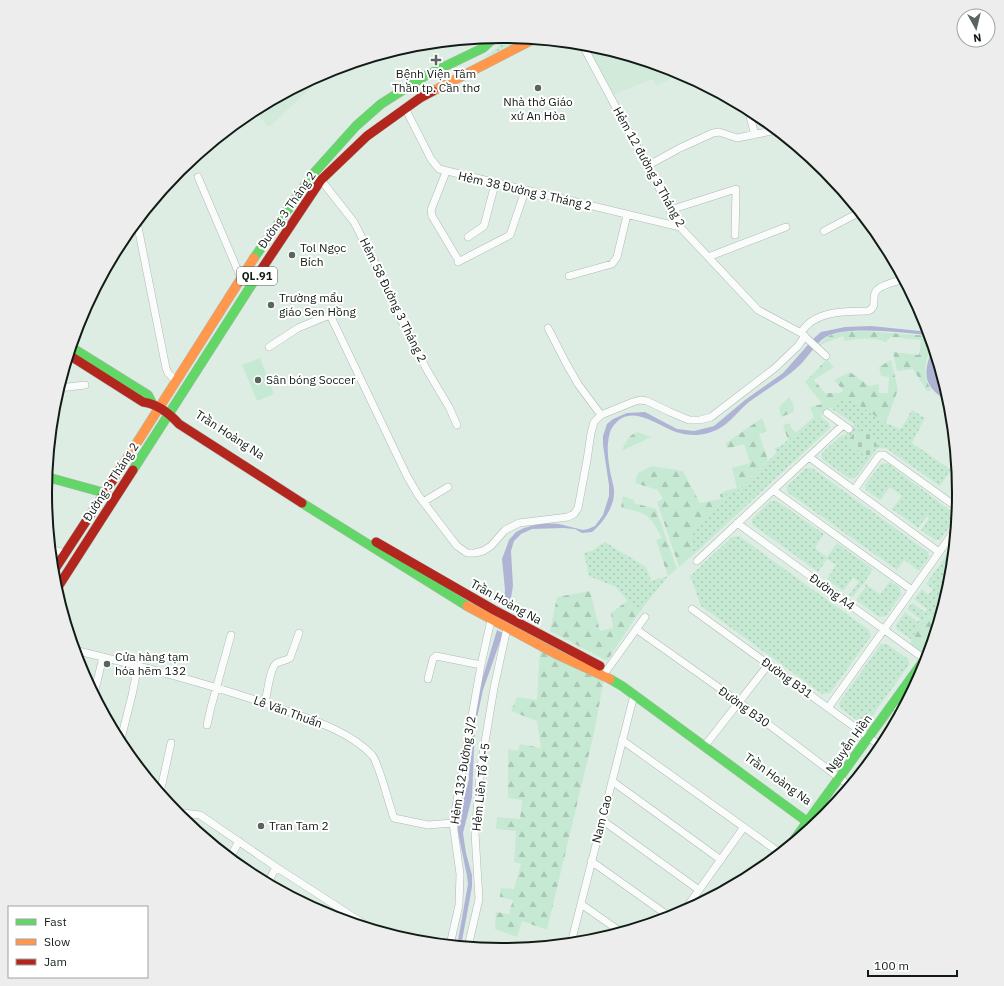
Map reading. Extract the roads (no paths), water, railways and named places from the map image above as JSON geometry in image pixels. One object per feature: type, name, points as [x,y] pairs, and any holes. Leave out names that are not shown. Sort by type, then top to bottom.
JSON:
[{"type":"main road","name":"Đường 3 Tháng 2","points":[[58,564],[105,493],[156,405],[176,381],[242,278],[253,258],[312,174],[356,126],[387,100],[425,76],[483,48],[489,43]]},
{"type":"main road","name":"Đường 3 Tháng 2","points":[[61,582],[172,416],[297,214],[322,180],[367,136],[405,108],[526,44]]},
{"type":"main road","name":"Trần Hoàng Na","points":[[75,350],[148,395],[156,405],[172,416],[179,424],[348,533],[491,620],[558,655],[604,675],[810,821]]},
{"type":"main road","name":"Trần Hoàng Na","points":[[73,358],[143,402],[156,405]]},
{"type":"main road","name":"Trần Hoàng Na","points":[[172,416],[182,418],[382,546],[494,610],[607,670],[630,685],[810,821]]},
{"type":"main road","points":[[52,479],[105,493]]},
{"type":"main road","points":[[491,620],[494,610]]},
{"type":"main road","points":[[507,628],[510,618]]},
{"type":"main road","name":"Nguyễn Hiền","points":[[817,814],[839,778],[912,679]]},
{"type":"street","name":"Hẻm 12 đường 3 Tháng 2","points":[[586,51],[680,227],[758,310],[804,335],[824,354]]},
{"type":"street","name":"Hẻm 38 Đường 3 Tháng 2","points":[[405,108],[434,165],[439,169],[495,184],[680,227]]},
{"type":"street","points":[[750,118],[755,135]]},
{"type":"street","points":[[647,166],[680,148],[713,133],[719,132],[733,138],[770,132]]},
{"type":"street","points":[[446,172],[431,210],[432,216],[458,260],[510,235],[525,190]]},
{"type":"street","points":[[198,178],[242,278]]},
{"type":"street","name":"Hẻm 58 Đường 3 Tháng 2","points":[[322,180],[354,222],[382,277],[396,310],[427,370],[449,407],[457,425]]},
{"type":"street","points":[[468,237],[484,226],[495,184]]},
{"type":"street","points":[[670,210],[736,188],[735,235]]},
{"type":"street","points":[[824,231],[855,214]]},
{"type":"street","points":[[569,276],[608,266],[614,262],[617,258],[627,215]]},
{"type":"street","points":[[138,228],[166,368],[168,374],[176,381]]},
{"type":"street","points":[[708,257],[786,228]]},
{"type":"street","points":[[269,347],[298,328],[327,316],[332,317],[407,476],[423,502],[457,546],[467,553],[475,553],[483,551],[491,546],[505,530],[519,523],[558,518],[574,514],[578,508],[594,422],[601,415],[640,400],[648,401],[689,420],[700,420],[710,417],[775,368],[798,346],[804,335],[805,325],[825,315],[840,312],[872,310],[874,307],[874,294],[878,288],[899,281]]},
{"type":"street","points":[[548,328],[578,384],[601,415]]},
{"type":"street","points":[[65,387],[85,385]]},
{"type":"street","points":[[697,561],[809,457],[846,427],[827,413]]},
{"type":"street","points":[[854,490],[878,457],[884,454],[952,503]]},
{"type":"street","points":[[809,457],[939,552]]},
{"type":"street","points":[[423,502],[448,487]]},
{"type":"street","points":[[774,490],[912,590]]},
{"type":"street","name":"Đường A4","points":[[737,523],[921,656]]},
{"type":"street","points":[[828,708],[949,538]]},
{"type":"street","points":[[56,551],[65,553]]},
{"type":"street","name":"Đường B31","points":[[692,609],[876,743]]},
{"type":"street","points":[[607,670],[645,618]]},
{"type":"street","name":"Hẻm 132 Đường 3/2","points":[[451,940],[459,904],[460,874],[453,823],[481,666],[491,620]]},
{"type":"street","name":"Hẻm Liên Tổ 4-5","points":[[469,942],[479,899],[476,832],[481,766],[494,688],[507,628]]},
{"type":"street","name":"Đường B30","points":[[636,629],[739,702],[846,783]]},
{"type":"street","points":[[265,703],[273,667],[278,662],[286,661],[290,658],[299,633]]},
{"type":"street","points":[[207,725],[224,656],[231,635]]},
{"type":"street","name":"Lê Văn Thuấn","points":[[81,652],[217,687],[315,721],[351,737],[373,756],[394,818],[428,825],[453,823]]},
{"type":"street","points":[[428,679],[433,659],[436,656],[481,666]]},
{"type":"street","points":[[96,687],[103,657]]},
{"type":"street","points":[[707,743],[768,665]]},
{"type":"street","points":[[122,734],[138,666]]},
{"type":"street","name":"Nam Cao","points":[[573,937],[634,695]]},
{"type":"street","points":[[893,704],[897,708]]},
{"type":"street","points":[[622,740],[776,850]]},
{"type":"street","points":[[161,787],[171,743]]},
{"type":"street","points":[[612,781],[721,860]]},
{"type":"street","points":[[186,813],[200,814],[352,917]]},
{"type":"street","points":[[602,820],[699,890]]},
{"type":"street","points":[[691,901],[744,827]]},
{"type":"street","points":[[233,853],[239,841]]},
{"type":"street","points":[[591,861],[664,913]]},
{"type":"street","points":[[270,879],[276,867]]},
{"type":"street","points":[[581,904],[616,928]]},
{"type":"water","points":[[871,326],[922,331],[923,334],[852,331],[830,335],[822,340],[795,369],[749,402],[724,426],[710,433],[699,435],[682,434],[643,417],[626,416],[619,420],[611,430],[608,443],[608,460],[614,487],[614,497],[608,514],[592,532],[582,533],[575,529],[563,528],[532,529],[521,534],[514,541],[511,551],[513,586],[509,610],[503,606],[505,590],[502,559],[509,540],[516,532],[542,523],[559,524],[583,530],[595,526],[603,515],[609,496],[609,485],[603,436],[607,424],[613,419],[627,413],[645,412],[677,429],[694,431],[714,426],[745,400],[783,373],[821,332],[845,327]]},
{"type":"water","points":[[930,354],[941,397],[934,391],[927,380],[926,373]]},
{"type":"water","points":[[497,630],[503,633],[483,690],[475,727],[472,797],[463,833],[466,853],[472,875],[472,887],[462,941],[458,940],[468,884],[458,832],[458,820],[469,779],[470,743],[476,700]]},
{"type":"place","name":"Bệnh Viện Tâm Thần tp. Cần thơ","points":[[436,60]]},
{"type":"place","name":"Nhà thờ Giáo xứ An Hòa","points":[[538,88]]},
{"type":"place","name":"Tol Ngọc Bích","points":[[292,255]]},
{"type":"place","name":"Trường mẩu giáo Sen Hồng","points":[[271,305]]},
{"type":"place","name":"Sân bóng Soccer","points":[[258,380]]},
{"type":"place","name":"Cửa hàng tạm hóa hẽm 132","points":[[107,664]]},
{"type":"place","name":"Tran Tam 2","points":[[261,826]]}]
